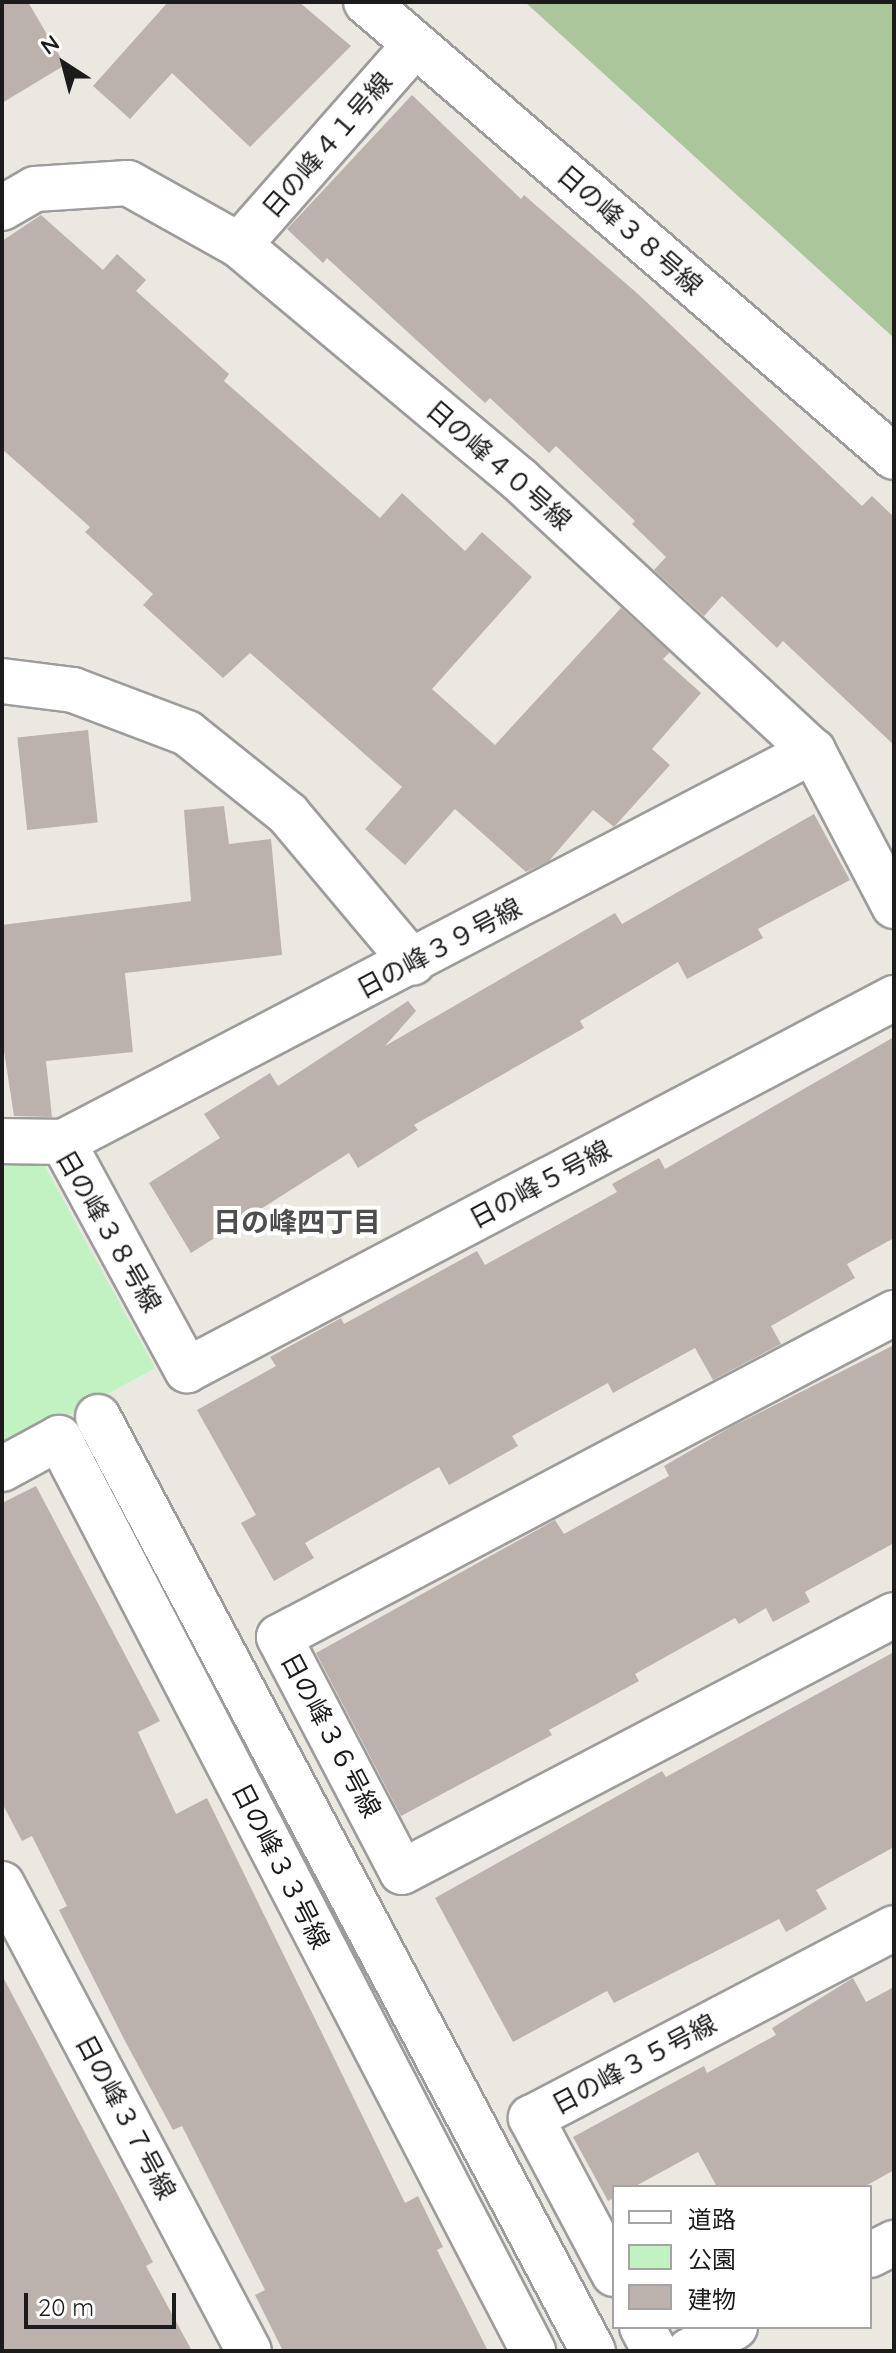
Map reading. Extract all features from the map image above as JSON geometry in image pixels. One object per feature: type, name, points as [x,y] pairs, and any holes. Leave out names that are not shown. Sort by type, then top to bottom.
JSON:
[{"type":"street","name":"日の峰３８号線","points":[[366,2],[894,457]]},
{"type":"street","name":"日の峰４１号線","points":[[239,245],[415,45]]},
{"type":"street","name":"日の峰４０号線","points":[[2,208],[35,189],[128,183],[239,245],[520,480],[813,751],[894,906]]},
{"type":"street","points":[[2,681],[73,690],[187,733],[288,814],[413,963]]},
{"type":"street","name":"日の峰３９号線","points":[[63,1142],[413,963],[813,751]]},
{"type":"street","name":"日の峰５号線","points":[[187,1370],[894,998]]},
{"type":"street","name":"日の峰３８号線","points":[[2,1141],[63,1142],[187,1370]]},
{"type":"street","name":"日の峰３６号線","points":[[894,1313],[279,1637],[402,1872],[894,1615]]},
{"type":"street","points":[[98,1417],[593,2351]]},
{"type":"street","name":"日の峰３３号線","points":[[2,1469],[59,1438],[533,2351]]},
{"type":"street","name":"日の峰３７号線","points":[[2,1884],[249,2351]]},
{"type":"street","name":"日の峰３５号線","points":[[612,2270],[531,2118],[894,1928]]},
{"type":"street","points":[[872,2254],[894,2243]]},
{"type":"street","points":[[643,2329],[655,2351]]},
{"type":"street","points":[[689,2351],[731,2329]]},
{"type":"green space","points":[[525,2],[894,2],[894,338]]},
{"type":"green space","points":[[2,1162],[43,1163],[155,1368],[2,1451]]},
{"type":"building","points":[[2,2],[28,2],[65,65],[2,103]]},
{"type":"building","points":[[168,2],[299,2],[351,46],[250,147],[172,73],[130,119],[93,86]]},
{"type":"building","points":[[412,95],[521,199],[524,195],[638,294],[862,506],[872,496],[894,517],[894,745],[783,641],[777,648],[722,596],[704,616],[654,570],[666,557],[632,524],[635,521],[556,446],[549,453],[490,398],[485,403],[327,258],[323,263],[287,229]]},
{"type":"building","points":[[41,215],[103,270],[117,254],[146,280],[136,291],[229,374],[224,381],[380,518],[402,493],[465,551],[482,532],[532,577],[432,689],[495,745],[621,608],[670,652],[663,659],[701,693],[652,749],[670,765],[614,827],[593,810],[549,861],[526,872],[455,809],[405,865],[365,829],[402,787],[250,653],[223,678],[143,605],[153,594],[85,532],[90,527],[2,449],[2,241]]},
{"type":"building","points":[[88,730],[98,822],[27,830],[17,737]]},
{"type":"building","points":[[224,806],[229,844],[271,839],[282,955],[125,973],[133,1052],[46,1061],[52,1117],[14,1116],[2,1038],[2,925],[191,901],[184,810]]},
{"type":"building","points":[[814,814],[850,880],[758,929],[763,938],[687,979],[678,962],[580,1021],[584,1028],[414,1125],[418,1130],[358,1168],[349,1153],[191,1253],[149,1183],[220,1138],[204,1114],[270,1073],[278,1086],[408,1001],[416,1011],[385,1046],[615,913],[622,924]]},
{"type":"building","points":[[894,1037],[894,1238],[847,1264],[855,1278],[771,1326],[781,1344],[713,1380],[695,1348],[613,1393],[608,1383],[512,1436],[518,1446],[449,1485],[439,1467],[305,1543],[314,1558],[274,1581],[241,1523],[256,1515],[197,1410],[276,1366],[270,1357],[341,1318],[344,1324],[477,1251],[485,1265],[617,1192],[612,1184],[659,1158],[665,1169]]},
{"type":"building","points":[[894,1345],[894,1543],[805,1592],[810,1602],[773,1622],[766,1608],[739,1624],[735,1618],[635,1674],[639,1681],[549,1730],[552,1735],[401,1816],[316,1653],[555,1520],[564,1534],[669,1476],[664,1466],[731,1427]]},
{"type":"building","points":[[36,1486],[160,1721],[138,1732],[176,1814],[207,1798],[405,2203],[418,2196],[443,2247],[437,2250],[488,2351],[283,2351],[255,2295],[265,2290],[182,2126],[173,2130],[125,2041],[59,1910],[67,1906],[32,1836],[22,1841],[2,1803],[2,1503]]},
{"type":"building","points":[[894,1652],[894,1847],[816,1890],[827,1909],[786,1932],[779,1919],[614,2003],[607,1991],[513,2042],[435,1898],[662,1771],[666,1777]]},
{"type":"building","points":[[2,1975],[153,2262],[146,2266],[192,2351],[2,2351]]},
{"type":"building","points":[[853,1978],[866,2002],[894,1987],[894,2170],[868,2185],[716,2185],[698,2152],[638,2185],[612,2185],[612,2199],[608,2201],[573,2137],[704,2066],[707,2073],[776,2035],[772,2028]]},
{"type":"district","name":"日の峰四丁目","points":[[297,1222]]}]
